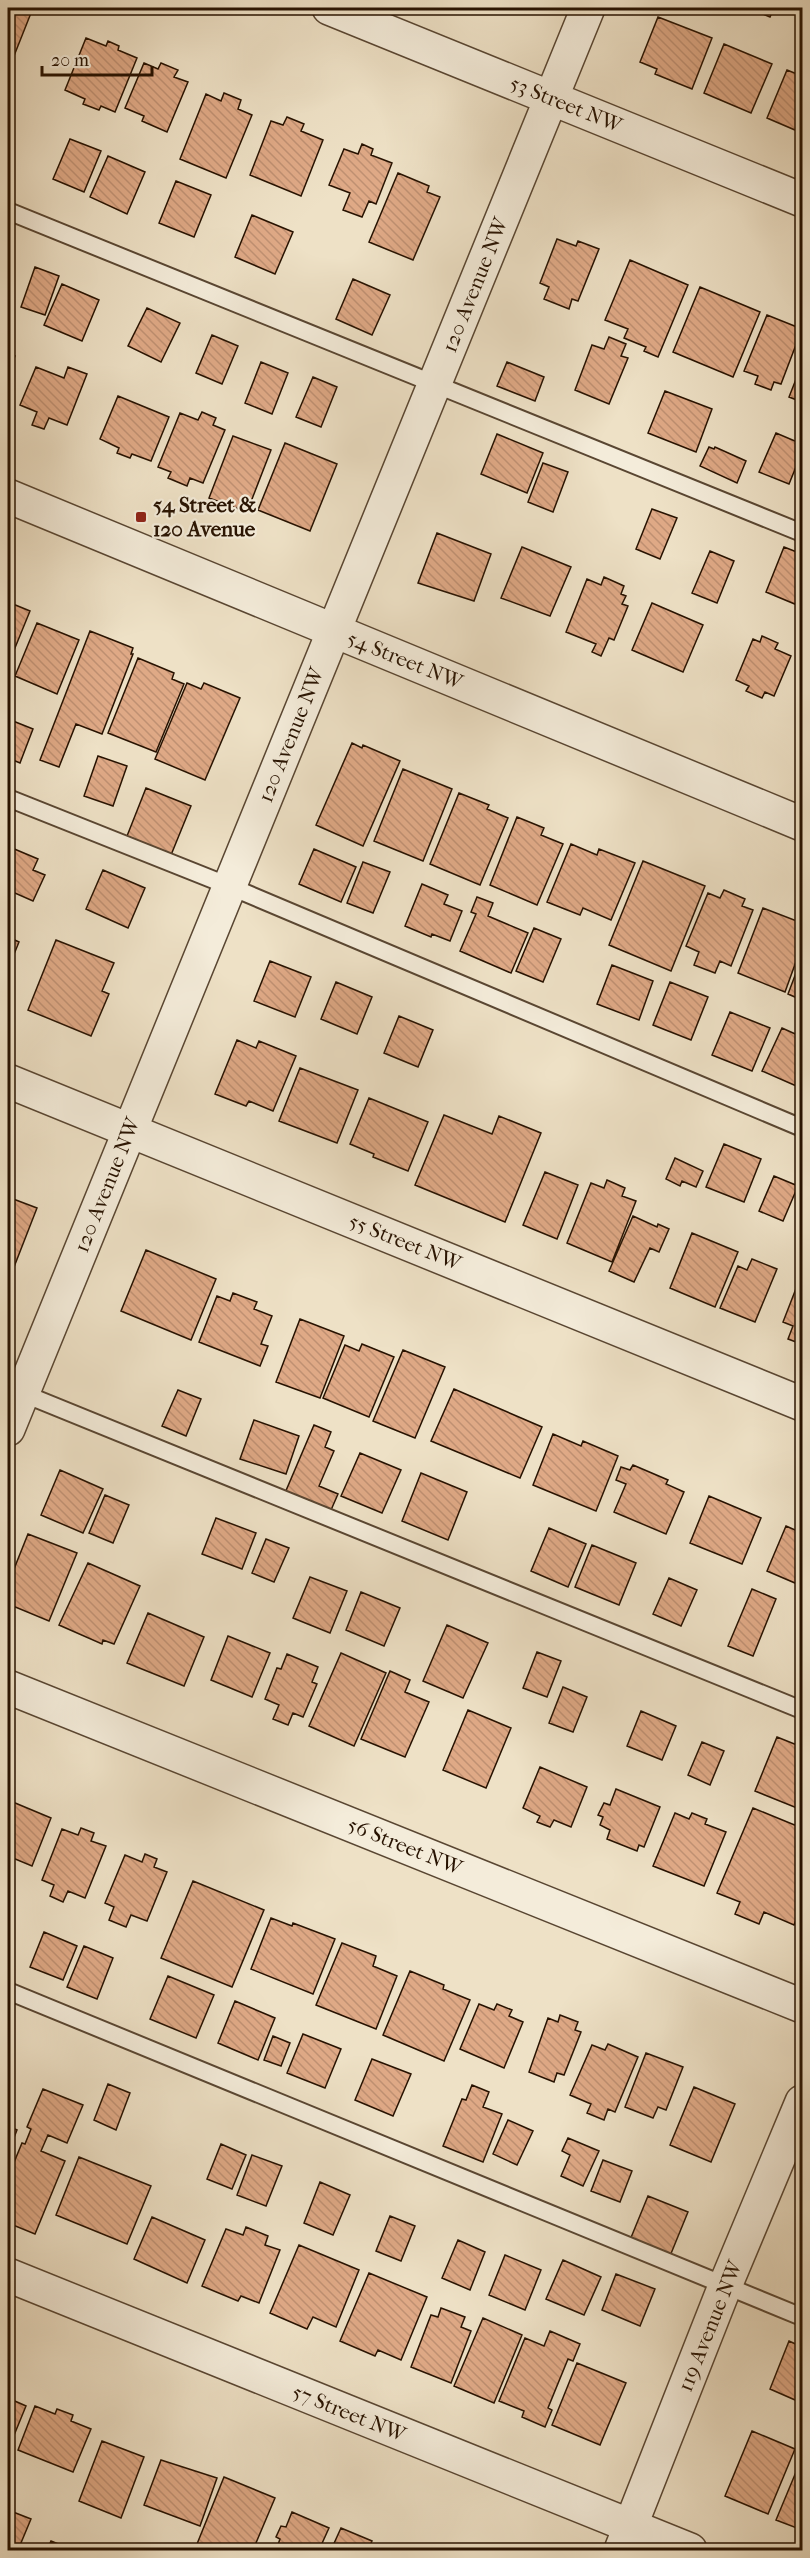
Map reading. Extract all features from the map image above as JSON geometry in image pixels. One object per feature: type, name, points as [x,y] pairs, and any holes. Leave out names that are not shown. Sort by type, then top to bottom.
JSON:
[{"type":"street","name":"53 Street NW","points":[[329,8],[802,200]]},
{"type":"street","name":"120 Avenue NW","points":[[8,1429],[15,1390],[129,1130],[588,8]]},
{"type":"street","name":"54 Street NW","points":[[8,496],[802,824]]},
{"type":"street","name":"55 Street NW","points":[[8,1081],[802,1404]]},
{"type":"street","name":"56 Street NW","points":[[8,1687],[802,2006]]},
{"type":"street","name":"119 Avenue NW","points":[[626,2538],[725,2286],[802,2102]]},
{"type":"street","name":"57 Street NW","points":[[8,2275],[626,2538],[690,2550]]},
{"type":"lane","points":[[8,211],[802,533]]},
{"type":"lane","points":[[8,798],[229,886],[802,1128]]},
{"type":"lane","points":[[15,1390],[802,1710]]},
{"type":"lane","points":[[8,1991],[802,2317]]},
{"type":"building","points":[[8,8],[17,8],[31,13],[8,71]]},
{"type":"building","points":[[748,8],[774,8],[770,17]]},
{"type":"building","points":[[658,17],[712,38],[692,89],[655,74],[657,69],[640,62]]},
{"type":"building","points":[[86,38],[106,46],[108,41],[119,46],[118,50],[137,58],[115,112],[101,106],[99,110],[83,104],[85,99],[65,90]]},
{"type":"building","points":[[724,44],[772,64],[751,113],[704,93]]},
{"type":"building","points":[[144,63],[158,69],[161,63],[178,70],[174,77],[188,82],[167,132],[142,121],[144,116],[125,108]]},
{"type":"building","points":[[787,70],[802,76],[802,133],[767,118]]},
{"type":"building","points":[[224,93],[241,100],[238,109],[252,115],[226,178],[180,159],[206,94],[221,101]]},
{"type":"building","points":[[287,117],[304,124],[301,131],[323,140],[301,196],[250,175],[271,121],[283,125]]},
{"type":"building","points":[[70,139],[101,151],[84,192],[53,179]]},
{"type":"building","points":[[362,144],[373,149],[371,155],[392,163],[376,204],[369,201],[362,217],[343,210],[350,193],[329,185],[344,149],[358,154]]},
{"type":"building","points":[[108,156],[145,172],[127,214],[90,197]]},
{"type":"building","points":[[398,173],[429,186],[427,192],[440,197],[413,260],[369,242]]},
{"type":"building","points":[[176,181],[211,195],[194,237],[159,223]]},
{"type":"building","points":[[252,215],[293,232],[275,274],[235,257]]},
{"type":"building","points":[[557,239],[576,246],[578,241],[599,249],[578,301],[572,299],[569,309],[544,299],[549,287],[540,283]]},
{"type":"building","points":[[630,260],[688,285],[658,357],[644,351],[646,347],[624,338],[628,329],[605,320]]},
{"type":"building","points":[[35,267],[59,276],[45,315],[21,307]]},
{"type":"building","points":[[353,279],[390,295],[372,335],[336,319]]},
{"type":"building","points":[[62,284],[99,300],[82,341],[44,325]]},
{"type":"building","points":[[700,287],[760,312],[733,377],[673,352]]},
{"type":"building","points":[[147,308],[180,323],[161,362],[128,346]]},
{"type":"building","points":[[767,315],[802,329],[781,384],[774,382],[771,390],[755,384],[758,376],[744,371]]},
{"type":"building","points":[[212,335],[238,346],[222,384],[196,373]]},
{"type":"building","points":[[609,337],[626,344],[621,356],[628,358],[609,404],[575,390],[592,345],[604,349]]},
{"type":"building","points":[[8,353],[15,356],[8,374]]},
{"type":"building","points":[[261,362],[288,373],[272,414],[245,403]]},
{"type":"building","points":[[507,362],[544,377],[535,401],[497,386]]},
{"type":"building","points":[[802,364],[802,402],[789,397]]},
{"type":"building","points":[[36,367],[64,378],[68,367],[87,374],[67,425],[49,418],[44,429],[32,425],[37,412],[20,405]]},
{"type":"building","points":[[313,377],[337,387],[321,427],[296,417]]},
{"type":"building","points":[[665,391],[712,409],[696,452],[648,433]]},
{"type":"building","points":[[118,396],[169,417],[151,461],[132,454],[130,458],[117,453],[119,448],[100,439]]},
{"type":"building","points":[[802,402],[802,417],[797,414]]},
{"type":"building","points":[[202,412],[216,418],[213,425],[225,430],[203,483],[190,478],[187,486],[168,478],[171,472],[158,467],[180,413],[198,420]]},
{"type":"building","points":[[776,433],[802,444],[802,452],[789,484],[759,472]]},
{"type":"building","points":[[497,434],[543,453],[527,493],[481,474]]},
{"type":"building","points":[[233,436],[271,450],[247,512],[209,498]]},
{"type":"building","points":[[285,443],[337,464],[310,531],[258,510]]},
{"type":"building","points":[[709,447],[714,449],[715,447],[746,461],[737,483],[700,466]]},
{"type":"building","points":[[543,463],[568,472],[553,512],[528,502]]},
{"type":"building","points":[[652,509],[677,518],[660,559],[636,549]]},
{"type":"building","points":[[437,533],[491,554],[474,601],[418,583]]},
{"type":"building","points":[[522,547],[571,567],[550,616],[501,598]]},
{"type":"building","points":[[784,547],[802,554],[802,607],[766,592]]},
{"type":"building","points":[[710,551],[734,561],[717,603],[692,593]]},
{"type":"building","points":[[604,577],[624,586],[621,594],[626,596],[622,604],[628,606],[614,640],[609,638],[601,656],[592,652],[596,644],[566,632],[587,579],[601,585]]},
{"type":"building","points":[[8,602],[30,611],[8,665]]},
{"type":"building","points":[[652,603],[703,625],[683,672],[632,650]]},
{"type":"building","points":[[37,623],[79,640],[57,694],[15,676]]},
{"type":"building","points":[[90,631],[133,648],[131,654],[133,654],[102,734],[76,724],[59,767],[40,760]]},
{"type":"building","points":[[762,636],[778,643],[775,649],[791,656],[774,696],[765,692],[762,698],[746,691],[749,686],[736,680],[753,639],[760,642]]},
{"type":"building","points":[[138,658],[174,673],[172,679],[184,684],[156,752],[108,733]]},
{"type":"building","points":[[187,683],[201,689],[204,683],[240,698],[205,780],[155,759]]},
{"type":"building","points":[[8,719],[33,729],[20,763],[8,758]]},
{"type":"building","points":[[352,743],[362,748],[363,745],[400,761],[363,846],[316,825]]},
{"type":"building","points":[[98,756],[127,766],[113,806],[84,796]]},
{"type":"building","points":[[403,769],[452,789],[423,861],[374,841]]},
{"type":"building","points":[[146,788],[191,806],[171,855],[127,836]]},
{"type":"building","points":[[459,793],[489,805],[487,809],[508,818],[480,885],[430,864]]},
{"type":"building","points":[[517,817],[544,828],[541,835],[563,844],[537,905],[490,885]]},
{"type":"building","points":[[571,844],[597,855],[599,849],[635,863],[611,920],[583,908],[580,915],[547,902]]},
{"type":"building","points":[[12,848],[38,859],[33,870],[45,875],[33,901],[8,890],[8,859]]},
{"type":"building","points":[[314,849],[356,867],[341,902],[299,884]]},
{"type":"building","points":[[643,861],[705,886],[671,971],[609,945]]},
{"type":"building","points":[[363,862],[390,872],[373,913],[347,903]]},
{"type":"building","points":[[103,870],[145,888],[128,928],[86,909]]},
{"type":"building","points":[[422,884],[448,895],[444,904],[462,911],[450,941],[432,934],[431,937],[405,926]]},
{"type":"building","points":[[724,890],[745,899],[742,906],[753,910],[731,966],[720,961],[715,973],[694,965],[699,952],[686,946],[708,893],[720,898]]},
{"type":"building","points":[[477,897],[493,903],[488,916],[528,933],[511,973],[460,951],[476,914],[471,912]]},
{"type":"building","points":[[763,908],[802,923],[802,945],[785,992],[738,973]]},
{"type":"building","points":[[534,928],[561,939],[543,982],[516,971]]},
{"type":"building","points":[[8,937],[19,942],[8,969]]},
{"type":"building","points":[[56,940],[114,963],[102,991],[109,994],[91,1036],[28,1010]]},
{"type":"building","points":[[802,957],[802,1000],[788,994]]},
{"type":"building","points":[[270,961],[311,977],[295,1017],[254,1001]]},
{"type":"building","points":[[612,965],[653,981],[639,1020],[597,1004]]},
{"type":"building","points":[[336,982],[372,997],[357,1034],[321,1019]]},
{"type":"building","points":[[670,982],[708,997],[691,1040],[653,1025]]},
{"type":"building","points":[[730,1012],[770,1028],[752,1071],[712,1055]]},
{"type":"building","points":[[399,1016],[433,1030],[418,1067],[384,1053]]},
{"type":"building","points":[[782,1028],[802,1037],[801,1088],[762,1071]]},
{"type":"building","points":[[237,1040],[256,1048],[259,1041],[296,1056],[273,1111],[249,1101],[246,1106],[215,1094]]},
{"type":"building","points":[[300,1068],[358,1090],[337,1143],[279,1121]]},
{"type":"building","points":[[369,1098],[428,1122],[408,1171],[373,1157],[374,1154],[350,1144]]},
{"type":"building","points":[[444,1115],[492,1134],[499,1116],[541,1133],[505,1222],[415,1185]]},
{"type":"building","points":[[724,1144],[761,1159],[744,1202],[706,1187]]},
{"type":"building","points":[[675,1158],[703,1171],[696,1187],[682,1181],[680,1186],[666,1179]]},
{"type":"building","points":[[545,1172],[578,1185],[557,1239],[523,1225]]},
{"type":"building","points":[[774,1176],[798,1186],[783,1221],[759,1211]]},
{"type":"building","points":[[607,1180],[625,1188],[622,1196],[636,1201],[612,1262],[567,1243],[591,1183],[604,1188]]},
{"type":"building","points":[[8,1197],[37,1208],[14,1267],[8,1265]]},
{"type":"building","points":[[633,1216],[657,1227],[658,1224],[669,1229],[659,1252],[650,1248],[634,1282],[609,1271]]},
{"type":"building","points":[[692,1233],[738,1252],[715,1307],[670,1288]]},
{"type":"building","points":[[146,1250],[216,1279],[191,1340],[121,1311]]},
{"type":"building","points":[[752,1259],[777,1269],[755,1322],[720,1308],[738,1266],[747,1270]]},
{"type":"building","points":[[797,1286],[802,1288],[802,1340],[797,1338],[796,1342],[788,1339],[793,1326],[783,1322]]},
{"type":"building","points":[[233,1293],[257,1302],[254,1309],[272,1316],[261,1344],[268,1346],[260,1366],[199,1342],[217,1296],[230,1301]]},
{"type":"building","points":[[300,1319],[344,1336],[320,1398],[276,1382]]},
{"type":"building","points":[[362,1344],[394,1357],[369,1417],[323,1398],[345,1345],[359,1351]]},
{"type":"building","points":[[403,1350],[445,1367],[415,1438],[373,1421]]},
{"type":"building","points":[[454,1389],[542,1427],[520,1478],[431,1441]]},
{"type":"building","points":[[178,1390],[201,1399],[186,1436],[162,1426]]},
{"type":"building","points":[[254,1420],[299,1436],[286,1474],[240,1459]]},
{"type":"building","points":[[314,1425],[331,1432],[325,1447],[334,1451],[319,1486],[338,1494],[328,1517],[285,1493]]},
{"type":"building","points":[[553,1434],[581,1446],[583,1441],[618,1456],[596,1511],[533,1485]]},
{"type":"building","points":[[360,1453],[401,1470],[382,1513],[341,1496]]},
{"type":"building","points":[[633,1465],[668,1480],[666,1484],[684,1492],[666,1534],[614,1512],[626,1484],[616,1480],[621,1467],[630,1470]]},
{"type":"building","points":[[60,1470],[103,1489],[83,1533],[41,1515]]},
{"type":"building","points":[[421,1473],[467,1492],[448,1540],[402,1521]]},
{"type":"building","points":[[105,1495],[129,1505],[113,1543],[89,1533]]},
{"type":"building","points":[[709,1496],[761,1518],[742,1564],[690,1543]]},
{"type":"building","points":[[216,1518],[256,1533],[242,1569],[202,1554]]},
{"type":"building","points":[[786,1526],[802,1533],[802,1586],[767,1571]]},
{"type":"building","points":[[549,1528],[586,1544],[568,1587],[531,1571]]},
{"type":"building","points":[[28,1534],[77,1553],[49,1621],[8,1604],[8,1584]]},
{"type":"building","points":[[266,1539],[289,1548],[274,1582],[252,1573]]},
{"type":"building","points":[[592,1545],[636,1563],[619,1605],[575,1587]]},
{"type":"building","points":[[88,1563],[140,1586],[114,1644],[103,1640],[102,1644],[59,1625]]},
{"type":"building","points":[[310,1577],[347,1591],[330,1633],[293,1618]]},
{"type":"building","points":[[669,1578],[697,1590],[681,1626],[653,1614]]},
{"type":"building","points":[[752,1589],[776,1599],[753,1656],[728,1646]]},
{"type":"building","points":[[361,1592],[400,1608],[384,1646],[346,1630]]},
{"type":"building","points":[[148,1613],[204,1637],[184,1686],[127,1663]]},
{"type":"building","points":[[447,1625],[488,1643],[463,1698],[423,1681]]},
{"type":"building","points":[[228,1636],[270,1653],[252,1697],[211,1680]]},
{"type":"building","points":[[537,1652],[561,1661],[547,1697],[523,1688]]},
{"type":"building","points":[[341,1653],[386,1673],[354,1746],[309,1726]]},
{"type":"building","points":[[287,1654],[318,1667],[312,1682],[317,1684],[303,1717],[293,1713],[288,1725],[273,1719],[279,1705],[265,1699],[277,1668],[281,1669]]},
{"type":"building","points":[[390,1671],[410,1680],[405,1692],[429,1702],[405,1757],[361,1739]]},
{"type":"building","points":[[563,1687],[587,1697],[573,1732],[549,1723]]},
{"type":"building","points":[[468,1710],[511,1728],[486,1788],[443,1770]]},
{"type":"building","points":[[641,1711],[676,1726],[662,1760],[627,1746]]},
{"type":"building","points":[[777,1737],[802,1747],[802,1793],[797,1808],[755,1791]]},
{"type":"building","points":[[702,1742],[724,1751],[710,1785],[688,1775]]},
{"type":"building","points":[[540,1767],[587,1787],[571,1827],[554,1820],[550,1827],[537,1822],[540,1816],[523,1808]]},
{"type":"building","points":[[616,1789],[660,1807],[644,1847],[639,1845],[637,1851],[607,1839],[610,1830],[600,1825],[603,1817],[598,1815],[604,1803],[610,1805]]},
{"type":"building","points":[[8,1800],[51,1818],[32,1866],[8,1856]]},
{"type":"building","points":[[753,1808],[802,1828],[802,1904],[794,1925],[764,1912],[759,1924],[735,1914],[740,1902],[717,1893]]},
{"type":"building","points":[[675,1813],[689,1819],[692,1813],[707,1819],[705,1824],[726,1832],[704,1886],[653,1866]]},
{"type":"building","points":[[81,1828],[94,1833],[91,1841],[106,1846],[85,1898],[68,1891],[63,1902],[50,1896],[54,1885],[42,1880],[62,1829],[78,1835]]},
{"type":"building","points":[[145,1854],[157,1859],[154,1867],[167,1872],[147,1921],[131,1915],[126,1927],[109,1920],[114,1907],[105,1903],[125,1855],[142,1862]]},
{"type":"building","points":[[193,1881],[264,1910],[232,1987],[161,1958]]},
{"type":"building","points":[[271,1918],[292,1926],[293,1923],[335,1939],[313,1994],[251,1969]]},
{"type":"building","points":[[44,1932],[77,1946],[63,1980],[30,1967]]},
{"type":"building","points":[[342,1943],[376,1956],[373,1966],[397,1976],[376,2029],[316,2005]]},
{"type":"building","points":[[84,1946],[113,1958],[97,1999],[67,1987]]},
{"type":"building","points":[[410,1971],[444,1985],[443,1989],[470,2000],[444,2061],[383,2035]]},
{"type":"building","points":[[168,1976],[214,1995],[196,2038],[150,2019]]},
{"type":"building","points":[[235,2001],[275,2018],[258,2060],[218,2043]]},
{"type":"building","points":[[479,2004],[494,2010],[497,2004],[512,2010],[509,2016],[523,2022],[504,2068],[460,2049]]},
{"type":"building","points":[[560,2015],[578,2022],[575,2030],[581,2032],[564,2075],[557,2073],[554,2082],[529,2072],[548,2018],[558,2022]]},
{"type":"building","points":[[303,2034],[341,2049],[325,2088],[287,2073]]},
{"type":"building","points":[[273,2036],[290,2043],[281,2066],[264,2060]]},
{"type":"building","points":[[608,2044],[638,2057],[615,2112],[608,2109],[604,2120],[587,2113],[591,2104],[570,2095],[592,2045],[605,2050]]},
{"type":"building","points":[[646,2053],[683,2067],[666,2110],[658,2107],[653,2118],[625,2107]]},
{"type":"building","points":[[372,2059],[411,2074],[393,2116],[355,2100]]},
{"type":"building","points":[[108,2084],[130,2093],[116,2130],[94,2120]]},
{"type":"building","points":[[472,2085],[489,2092],[483,2107],[502,2114],[483,2162],[443,2146],[462,2099],[466,2100]]},
{"type":"building","points":[[694,2087],[735,2104],[711,2162],[670,2145]]},
{"type":"building","points":[[43,2089],[83,2105],[67,2143],[48,2135],[41,2151],[65,2161],[35,2234],[8,2223],[8,2177],[22,2143],[25,2144],[31,2129],[27,2127]]},
{"type":"building","points":[[508,2120],[533,2131],[517,2165],[493,2154]]},
{"type":"building","points":[[8,2126],[17,2130],[8,2153]]},
{"type":"building","points":[[568,2138],[599,2151],[583,2186],[561,2176],[570,2155],[562,2151]]},
{"type":"building","points":[[221,2144],[246,2155],[232,2189],[207,2179]]},
{"type":"building","points":[[252,2155],[282,2166],[266,2206],[237,2195]]},
{"type":"building","points":[[79,2157],[151,2186],[127,2244],[56,2215]]},
{"type":"building","points":[[603,2160],[632,2171],[620,2202],[591,2191]]},
{"type":"building","points":[[320,2182],[350,2195],[333,2235],[304,2223]]},
{"type":"building","points":[[648,2196],[688,2212],[670,2256],[630,2240]]},
{"type":"building","points":[[390,2216],[415,2226],[401,2261],[376,2251]]},
{"type":"building","points":[[152,2217],[205,2240],[187,2283],[134,2259]]},
{"type":"building","points":[[246,2227],[268,2236],[265,2245],[280,2250],[259,2303],[241,2296],[238,2301],[202,2286],[226,2229],[243,2235]]},
{"type":"building","points":[[458,2240],[485,2252],[470,2290],[442,2278]]},
{"type":"building","points":[[299,2245],[359,2270],[336,2327],[313,2317],[307,2329],[270,2313]]},
{"type":"building","points":[[505,2255],[541,2270],[525,2310],[489,2295]]},
{"type":"building","points":[[563,2260],[601,2277],[584,2315],[546,2299]]},
{"type":"building","points":[[369,2273],[427,2297],[401,2360],[378,2350],[375,2356],[340,2341]]},
{"type":"building","points":[[616,2274],[655,2289],[640,2326],[602,2310]]},
{"type":"building","points":[[441,2308],[465,2317],[461,2327],[471,2331],[451,2383],[411,2367],[431,2315],[438,2317]]},
{"type":"building","points":[[483,2318],[522,2335],[494,2403],[454,2386]]},
{"type":"building","points":[[550,2331],[580,2344],[573,2361],[568,2359],[548,2408],[552,2410],[545,2427],[522,2417],[524,2411],[499,2401],[525,2338],[544,2346]]},
{"type":"building","points":[[789,2341],[802,2347],[802,2403],[770,2389]]},
{"type":"building","points":[[577,2363],[626,2383],[600,2445],[552,2425]]},
{"type":"building","points":[[8,2398],[26,2406],[8,2450]]},
{"type":"building","points":[[35,2406],[55,2414],[57,2409],[73,2415],[71,2421],[91,2429],[73,2472],[18,2450]]},
{"type":"building","points":[[752,2431],[795,2449],[768,2514],[725,2496]]},
{"type":"building","points":[[102,2441],[144,2457],[121,2518],[79,2501]]},
{"type":"building","points":[[161,2460],[217,2478],[200,2526],[144,2505]]},
{"type":"building","points":[[802,2461],[802,2530],[776,2520]]},
{"type":"building","points":[[224,2477],[275,2498],[253,2550],[214,2550],[197,2544]]},
{"type":"building","points":[[8,2510],[31,2519],[18,2550],[8,2550]]},
{"type":"building","points":[[292,2512],[329,2528],[319,2550],[276,2550],[280,2539],[276,2537],[281,2526],[286,2527]]},
{"type":"building","points":[[341,2528],[372,2541],[368,2550],[331,2550]]},
{"type":"building","points":[[51,2541],[73,2550],[47,2550]]},
{"type":"place","name":"54 Street & 120 Avenue","points":[[141,517]]}]
